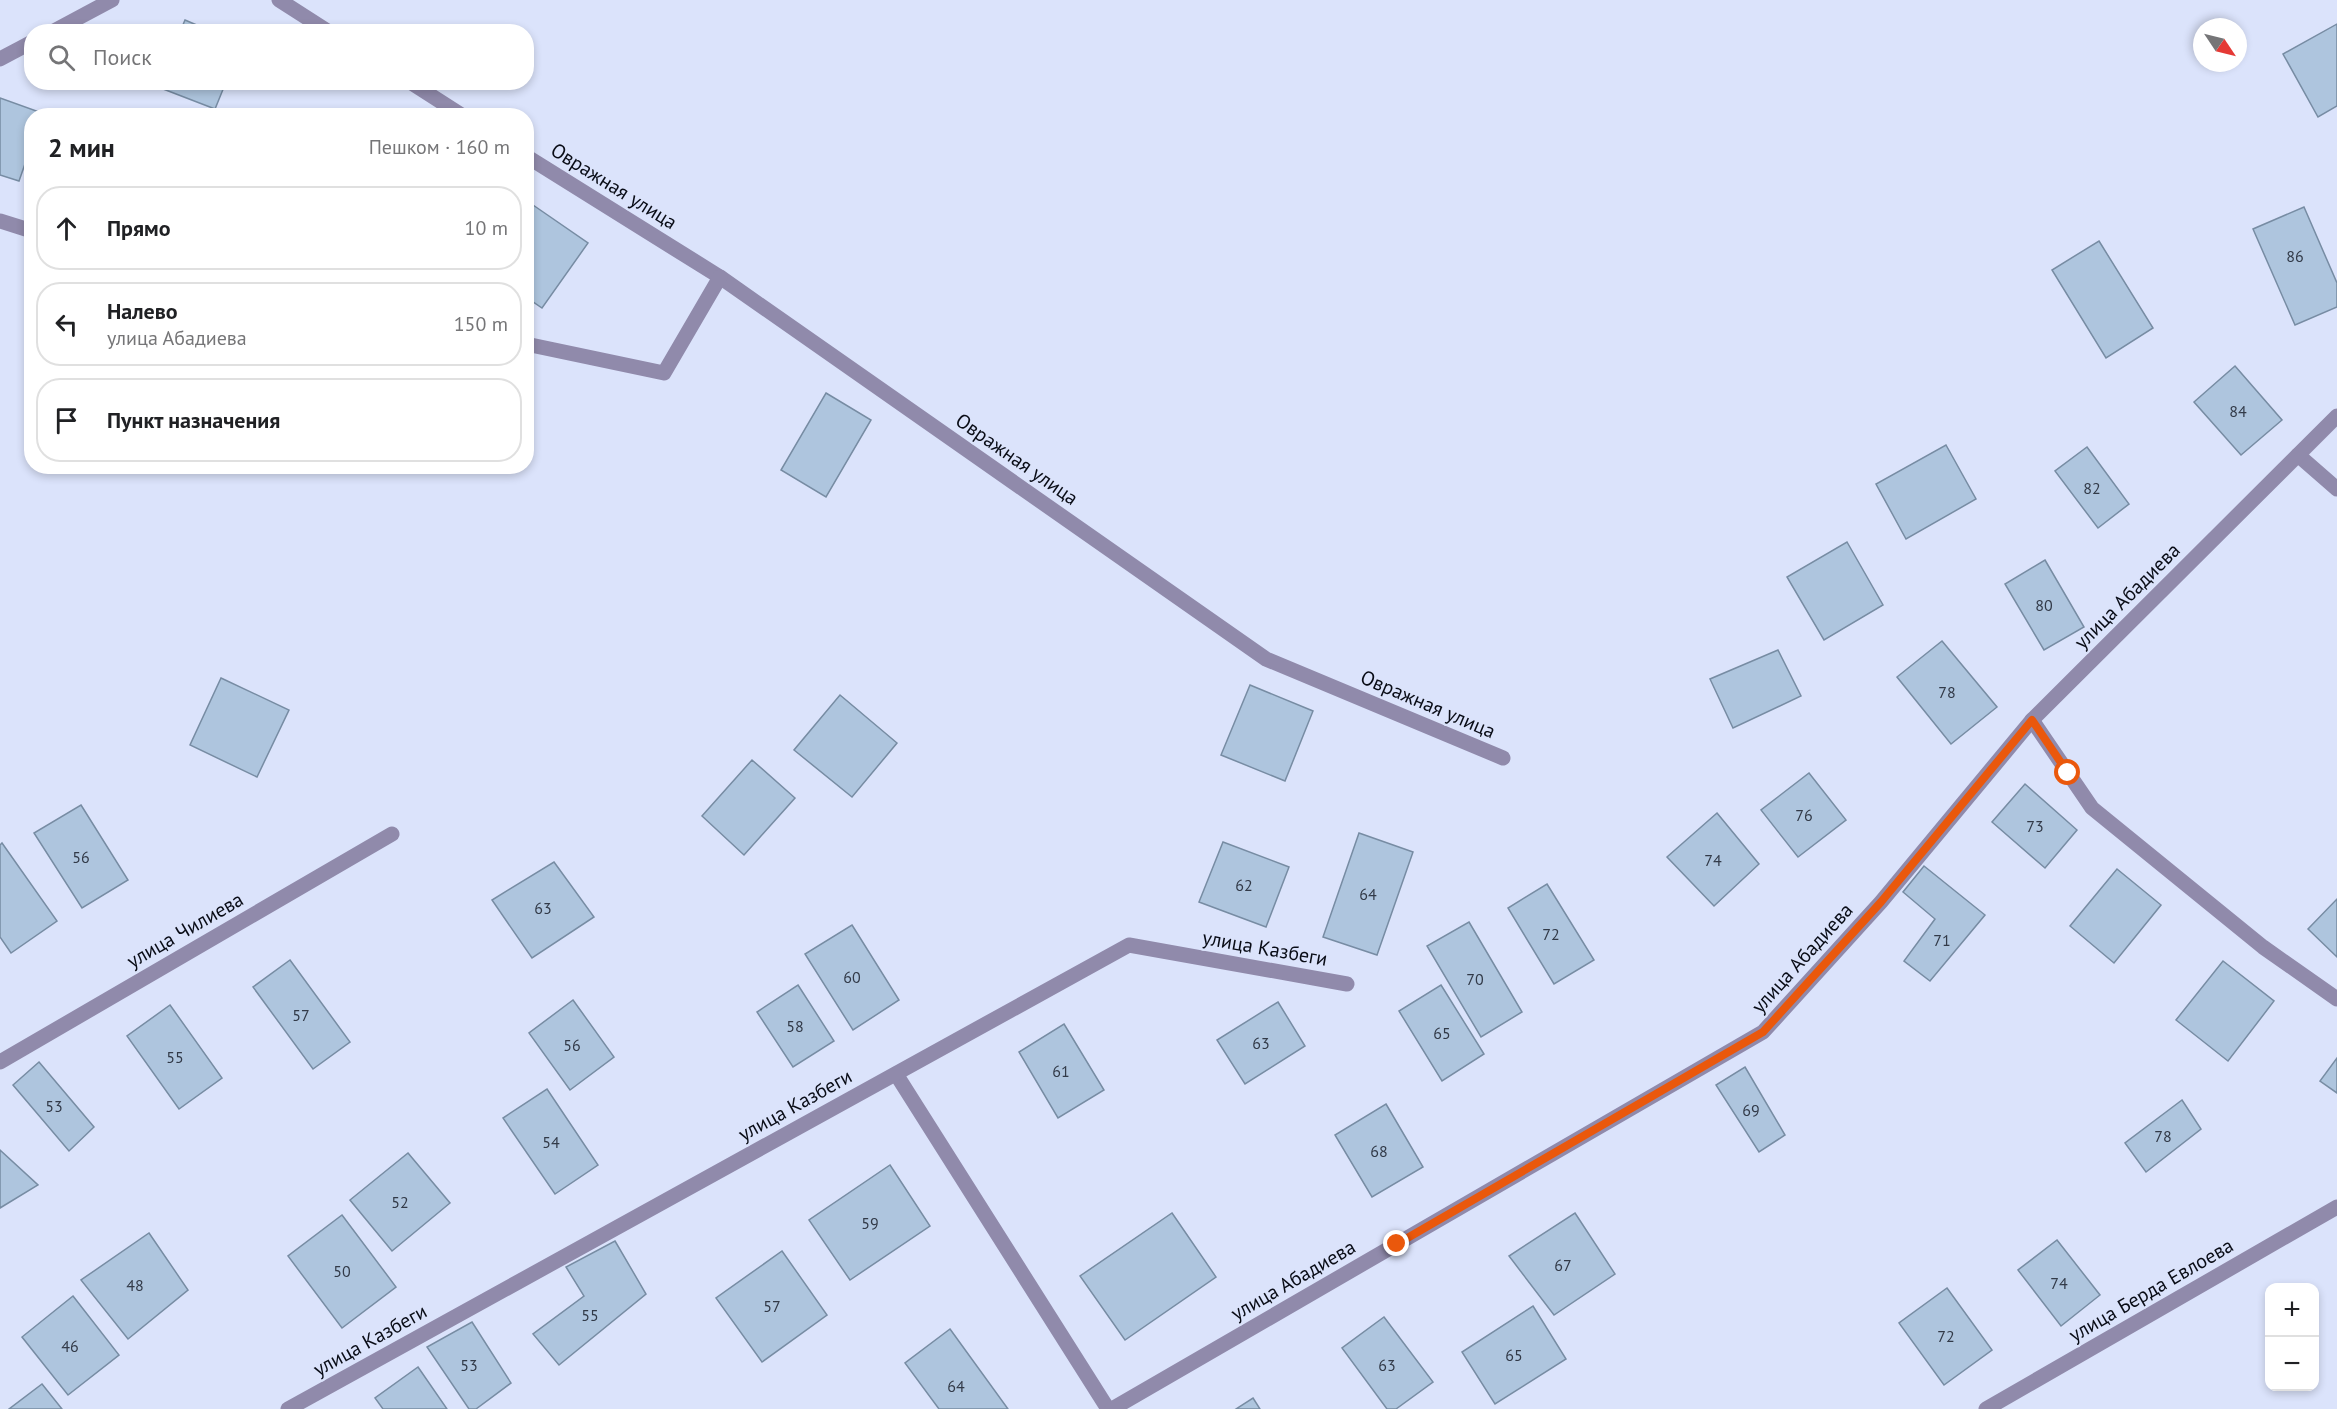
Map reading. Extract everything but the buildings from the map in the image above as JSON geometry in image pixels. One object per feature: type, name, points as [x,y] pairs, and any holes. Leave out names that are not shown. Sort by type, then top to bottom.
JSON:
[{"type":"street","points":[[67,24],[112,0]]},
{"type":"street","points":[[279,0],[316,24]]},
{"type":"street","points":[[0,58],[24,46]]},
{"type":"street","points":[[422,90],[451,108]]},
{"type":"street","name":"Овражная улица","points":[[534,161],[720,277],[1266,659],[1503,758]]},
{"type":"street","points":[[0,221],[24,228]]},
{"type":"street","points":[[534,346],[664,373],[720,277]]},
{"type":"street","name":"улица Абадиева","points":[[1110,1409],[1763,1032],[1881,902],[2032,720],[2337,416]]},
{"type":"street","points":[[2298,455],[2337,489]]},
{"type":"street","points":[[2032,720],[2092,808],[2263,947],[2337,999]]},
{"type":"street","name":"улица Чилиева","points":[[0,1062],[392,834]]},
{"type":"street","name":"улица Казбеги","points":[[288,1409],[1129,945],[1347,984]]},
{"type":"street","points":[[896,1074],[1110,1409]]},
{"type":"street","name":"улица Берда Евлоева","points":[[1986,1409],[2337,1207]]},
{"type":"route","points":[[1397,1244],[1763,1032],[1881,902],[2032,720],[2068,773]]}]
